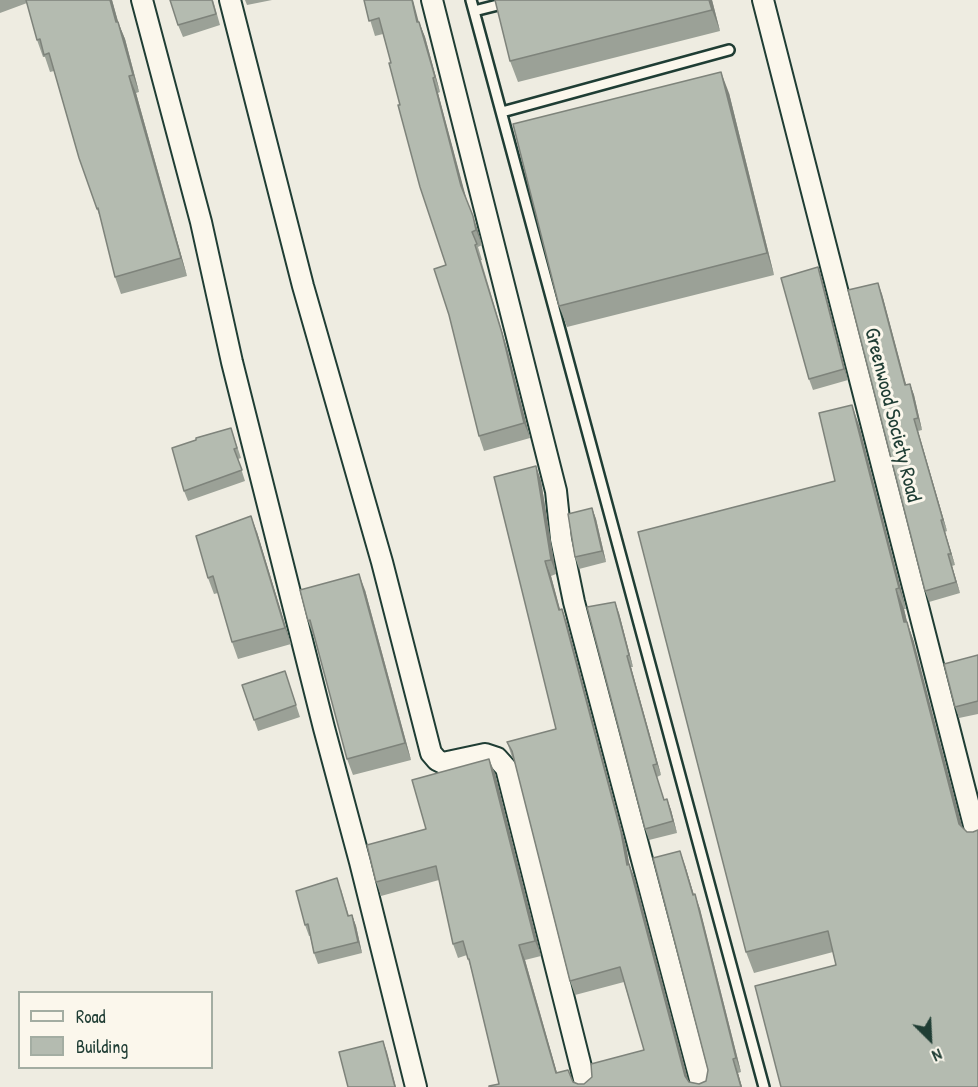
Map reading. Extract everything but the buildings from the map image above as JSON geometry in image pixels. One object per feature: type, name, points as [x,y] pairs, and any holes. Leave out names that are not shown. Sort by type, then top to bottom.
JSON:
[{"type":"street","points":[[142,0],[201,222],[232,362],[416,1087]]},
{"type":"street","points":[[230,0],[303,286],[378,550],[432,753],[437,760],[443,763],[485,754],[497,758],[506,768],[586,1087]]},
{"type":"street","points":[[432,0],[556,491],[561,538],[574,602],[702,1087]]},
{"type":"street","name":"Greenwood Society Road","points":[[763,0],[978,841]]},
{"type":"lane","points":[[471,0],[764,1087]]},
{"type":"lane","points":[[474,11],[518,0]]},
{"type":"lane","points":[[501,112],[729,50]]}]
